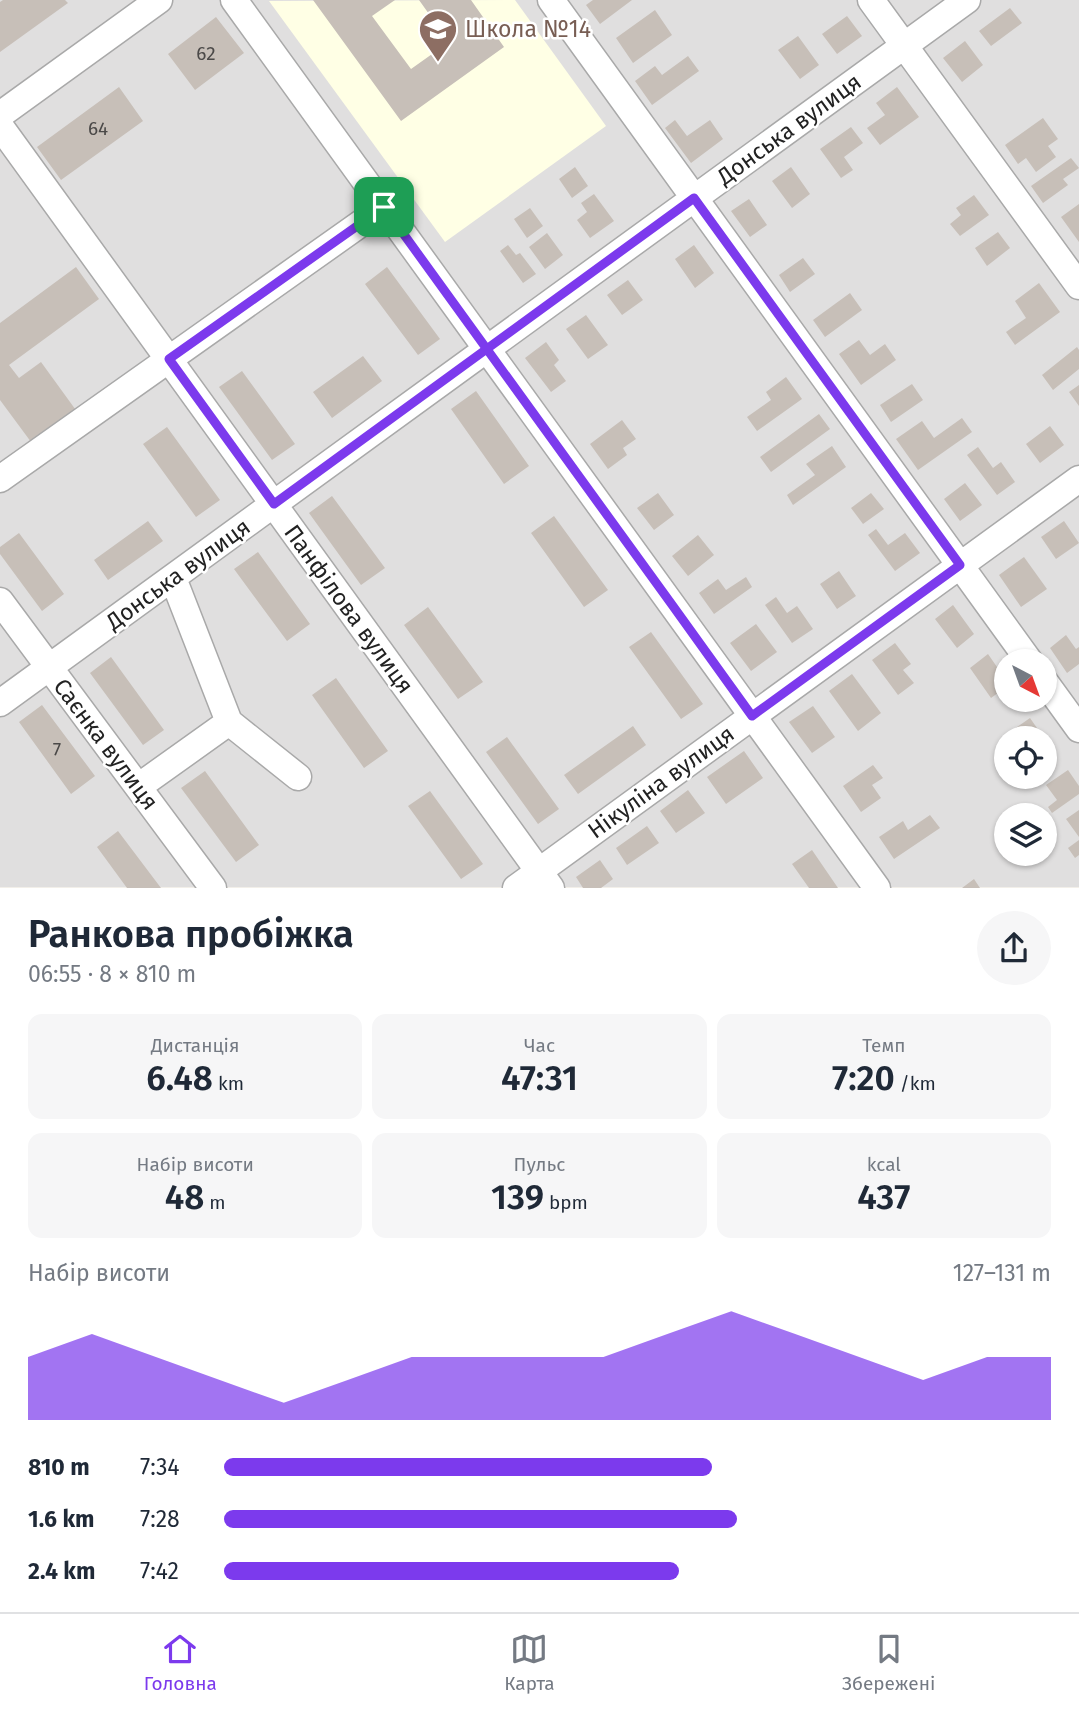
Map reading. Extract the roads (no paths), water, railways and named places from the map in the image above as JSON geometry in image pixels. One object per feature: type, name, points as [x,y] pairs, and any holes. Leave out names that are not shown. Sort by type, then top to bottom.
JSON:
[{"type":"street","points":[[0,115],[159,0]]},
{"type":"street","points":[[234,0],[877,887]]},
{"type":"street","points":[[551,0],[1021,649]]},
{"type":"street","points":[[871,0],[1079,286]]},
{"type":"street","name":"Донська вулиця","points":[[0,703],[967,0]]},
{"type":"street","name":"Панфілова вулиця","points":[[0,126],[545,879]]},
{"type":"street","points":[[0,479],[384,207]]},
{"type":"street","name":"Нікуліна вулиця","points":[[516,887],[545,879],[752,716],[1079,479]]},
{"type":"street","points":[[173,578],[229,722],[298,777]]},
{"type":"street","name":"Саєнка вулиця","points":[[0,601],[213,887]]},
{"type":"street","points":[[1057,699],[1079,729]]},
{"type":"street","points":[[138,787],[229,722]]},
{"type":"place","name":"Школа №14","points":[[438,63]]}]
